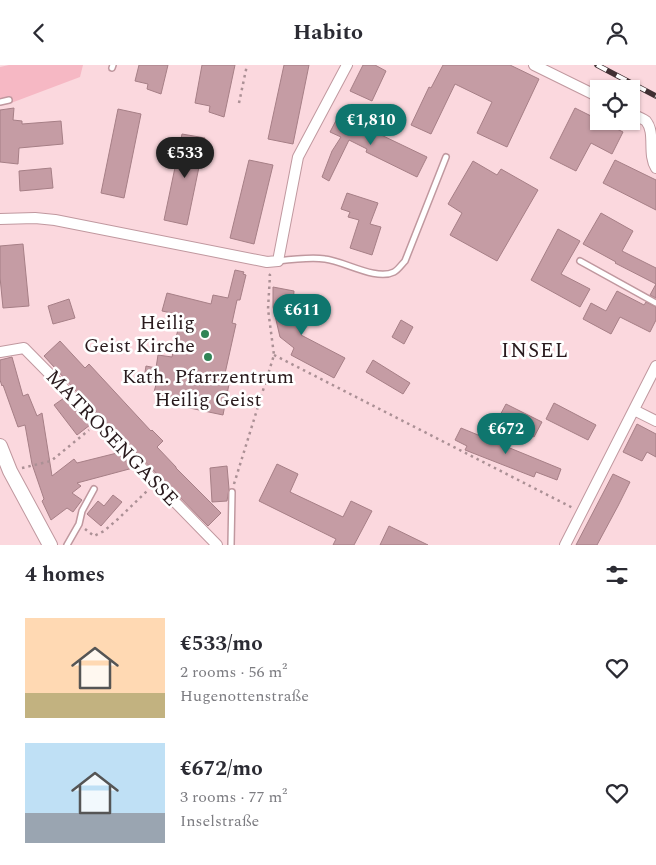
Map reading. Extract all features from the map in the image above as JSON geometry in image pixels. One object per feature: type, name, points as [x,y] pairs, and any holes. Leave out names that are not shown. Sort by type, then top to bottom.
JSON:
[{"type":"street","points":[[0,219],[55,221],[267,262],[278,261],[298,157],[347,65]]},
{"type":"street","points":[[534,65],[590,93]]},
{"type":"street","points":[[640,118],[646,121],[653,133],[652,162],[656,168]]},
{"type":"street","name":"MATROSENGASSE","points":[[0,352],[24,348],[217,545]]},
{"type":"street","points":[[565,545],[656,366]]},
{"type":"street","points":[[634,410],[656,421]]},
{"type":"street","points":[[0,446],[10,471],[50,545]]},
{"type":"lane","points":[[0,102],[9,100]]},
{"type":"lane","points":[[278,261],[326,259],[381,274],[394,272],[405,261],[446,157]]},
{"type":"lane","points":[[580,261],[656,303]]},
{"type":"lane","points":[[67,545],[80,524],[82,511],[94,489]]},
{"type":"lane","points":[[231,545],[232,491]]},
{"type":"path","points":[[239,103],[246,65]]},
{"type":"path","points":[[232,491],[274,355],[268,309],[270,275],[264,271]]},
{"type":"path","points":[[274,355],[581,512]]},
{"type":"path","points":[[10,471],[51,461],[98,423]]},
{"type":"path","points":[[80,524],[94,536],[104,531],[155,483]]},
{"type":"shaded area","points":[[9,65],[83,65],[80,77],[11,103],[11,96],[0,99],[0,67]]},
{"type":"building","points":[[139,65],[168,65],[161,94],[147,89],[148,84],[135,81]]},
{"type":"building","points":[[202,65],[235,65],[224,117],[209,112],[210,106],[195,103]]},
{"type":"building","points":[[284,65],[309,65],[293,144],[268,139]]},
{"type":"building","points":[[363,65],[375,65],[386,71],[372,101],[350,91]]},
{"type":"building","points":[[443,65],[510,65],[539,79],[507,147],[477,133],[492,102],[455,84],[431,134],[411,125],[429,87],[431,88]]},
{"type":"building","points":[[14,108],[13,120],[22,121],[22,124],[61,121],[63,144],[19,148],[18,164],[0,162],[0,110]]},
{"type":"building","points":[[575,108],[590,116],[590,130],[619,130],[623,132],[612,154],[591,143],[576,171],[550,158]]},
{"type":"building","points":[[118,109],[141,114],[124,198],[101,193]]},
{"type":"building","points":[[341,111],[379,129],[377,133],[427,157],[417,177],[366,152],[367,149],[349,140],[329,181],[322,177],[332,151],[341,137],[330,132]]},
{"type":"building","points":[[182,134],[205,138],[187,225],[164,220]]},
{"type":"building","points":[[249,160],[273,165],[254,244],[230,238]]},
{"type":"building","points":[[615,160],[656,180],[656,210],[603,183]]},
{"type":"building","points":[[473,161],[497,175],[501,169],[538,190],[497,261],[450,235],[462,213],[448,204]]},
{"type":"building","points":[[51,168],[53,188],[20,191],[19,171]]},
{"type":"building","points":[[347,193],[378,203],[370,224],[381,227],[372,255],[350,248],[359,220],[348,217],[350,212],[341,209]]},
{"type":"building","points":[[601,213],[633,231],[622,251],[656,268],[656,284],[583,244]]},
{"type":"building","points":[[558,229],[580,241],[561,274],[590,289],[580,307],[531,280]]},
{"type":"building","points":[[23,244],[29,306],[3,308],[0,246]]},
{"type":"building","points":[[235,270],[244,272],[243,274],[246,275],[240,300],[237,300],[232,323],[236,324],[224,378],[230,379],[223,415],[161,402],[163,393],[154,392],[157,381],[144,378],[146,366],[156,368],[158,355],[172,357],[181,315],[162,311],[167,293],[211,304],[213,295],[228,298]]},
{"type":"building","points":[[656,284],[656,298],[650,295]]},
{"type":"building","points":[[273,287],[294,291],[293,305],[301,335],[345,358],[334,378],[291,355],[294,348],[280,337],[273,307]]},
{"type":"building","points":[[617,291],[644,305],[646,302],[656,307],[656,320],[650,332],[620,317],[611,334],[583,319],[591,303],[606,311]]},
{"type":"building","points":[[69,299],[75,318],[53,324],[48,306]]},
{"type":"building","points":[[401,320],[413,327],[404,344],[392,337]]},
{"type":"building","points":[[60,341],[85,368],[89,364],[151,431],[163,441],[157,447],[221,513],[208,526],[44,356]]},
{"type":"building","points":[[12,357],[23,396],[28,394],[37,416],[42,413],[52,476],[74,459],[77,463],[117,453],[133,468],[77,483],[81,486],[72,493],[82,500],[73,512],[67,508],[51,520],[42,501],[44,499],[32,464],[25,425],[18,427],[0,380],[0,360]]},
{"type":"building","points":[[373,360],[410,383],[403,394],[366,372]]},
{"type":"building","points":[[64,398],[90,425],[77,435],[54,405]]},
{"type":"building","points":[[554,403],[596,425],[588,440],[546,419]]},
{"type":"building","points":[[506,404],[542,422],[534,437],[498,419]]},
{"type":"building","points":[[637,424],[656,434],[656,457],[647,452],[642,461],[623,452]]},
{"type":"building","points":[[461,428],[561,469],[557,480],[536,472],[534,477],[465,450],[467,446],[455,440]]},
{"type":"building","points":[[277,464],[298,474],[290,492],[343,517],[351,501],[372,511],[354,545],[333,545],[336,539],[259,501]]},
{"type":"building","points":[[227,466],[229,489],[227,501],[212,502],[210,468]]},
{"type":"building","points":[[613,474],[630,482],[618,506],[597,545],[576,545]]},
{"type":"building","points":[[113,495],[122,502],[101,526],[87,514],[98,501],[104,506]]},
{"type":"building","points":[[389,526],[428,545],[380,545]]},
{"type":"railway","points":[[597,65],[656,96]]},
{"type":"place","name":"Heilig Geist Kirche","points":[[205,334]]},
{"type":"place","name":"Kath. Pfarrzentrum Heilig Geist","points":[[208,357]]},
{"type":"district","name":"INSEL","points":[[535,351]]}]
